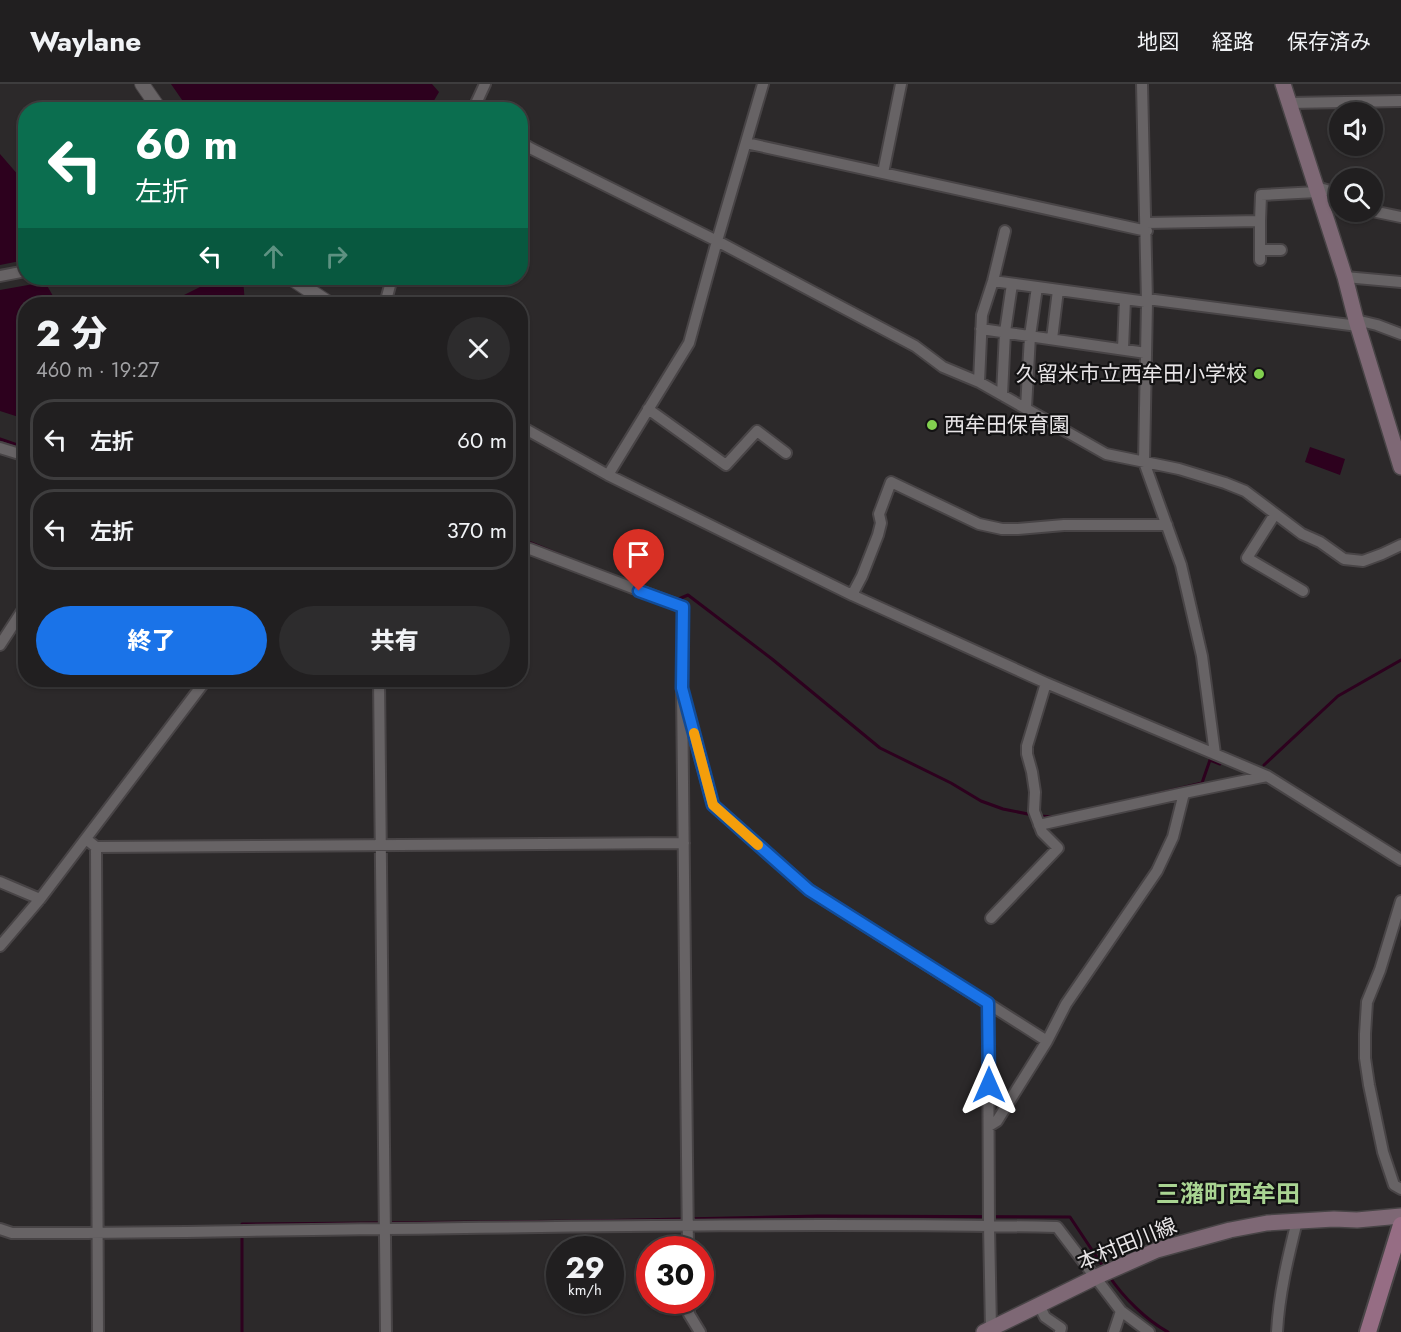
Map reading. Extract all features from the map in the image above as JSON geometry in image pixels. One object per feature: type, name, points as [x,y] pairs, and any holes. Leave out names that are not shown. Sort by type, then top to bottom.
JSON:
[{"type":"main road","points":[[1283,84],[1345,277],[1401,467]]},
{"type":"main road","name":"本村田川線","points":[[989,1331],[1096,1277],[1157,1250],[1230,1230],[1268,1223],[1401,1216]]},
{"type":"main road","points":[[1368,1332],[1401,1225]]},
{"type":"street","points":[[142,84],[154,102]]},
{"type":"street","points":[[476,102],[485,84]]},
{"type":"street","points":[[608,475],[689,343],[763,84]]},
{"type":"street","points":[[883,173],[901,84]]},
{"type":"street","points":[[1142,84],[1147,227],[1144,462],[1181,565],[1202,656],[1215,754]]},
{"type":"street","points":[[1288,103],[1401,101]]},
{"type":"street","points":[[746,143],[1147,227],[1260,221]]},
{"type":"street","points":[[528,147],[717,241],[915,346],[943,367],[979,382],[1106,454],[1179,469],[1245,491],[1302,534],[1320,542],[1344,559],[1363,561],[1401,545]]},
{"type":"street","points":[[1281,250],[1260,255],[1261,195],[1317,189],[1329,191]]},
{"type":"street","points":[[1383,213],[1401,217]]},
{"type":"street","points":[[979,382],[982,315],[1005,231]]},
{"type":"street","points":[[0,276],[18,273]]},
{"type":"street","points":[[1345,277],[1401,282]]},
{"type":"street","points":[[993,281],[1125,299],[1377,325],[1401,334]]},
{"type":"street","points":[[1002,395],[1005,332],[1012,284]]},
{"type":"street","points":[[302,285],[320,297]]},
{"type":"street","points":[[1026,408],[1030,336],[1037,287]]},
{"type":"street","points":[[1052,339],[1058,290]]},
{"type":"street","points":[[1124,350],[1125,299]]},
{"type":"street","points":[[981,329],[1146,353]]},
{"type":"street","points":[[648,409],[726,465],[757,431],[786,453]]},
{"type":"street","points":[[528,430],[608,475],[852,595],[1046,683],[1267,776],[1401,860]]},
{"type":"street","points":[[0,448],[18,454]]},
{"type":"street","points":[[852,595],[878,535],[881,522],[879,514],[891,482],[979,524],[1002,529],[1088,524],[1167,525]]},
{"type":"street","points":[[1275,514],[1247,558],[1303,591]]},
{"type":"street","points":[[528,549],[683,607],[688,1236]]},
{"type":"street","points":[[0,645],[18,617]]},
{"type":"street","points":[[991,918],[1058,848],[1042,832],[1034,811],[1035,792],[1027,754],[1027,746],[1046,683]]},
{"type":"street","points":[[0,946],[40,899],[201,687]]},
{"type":"street","points":[[379,687],[386,1332]]},
{"type":"street","points":[[682,688],[713,805],[809,890],[1047,1041]]},
{"type":"street","points":[[1040,825],[1267,776]]},
{"type":"street","points":[[989,1126],[997,1121],[1047,1041],[1066,1004],[1157,872],[1173,837],[1184,793]]},
{"type":"street","points":[[86,839],[96,847],[684,843]]},
{"type":"street","points":[[96,847],[98,1332]]},
{"type":"street","points":[[0,882],[40,899]]},
{"type":"street","points":[[1401,901],[1380,970],[1367,1002],[1365,1058],[1383,1152],[1394,1185],[1401,1189]]},
{"type":"street","points":[[988,1003],[989,1331]]},
{"type":"street","points":[[1277,1332],[1285,1270],[1297,1221]]},
{"type":"street","points":[[0,1230],[12,1233],[98,1234],[384,1229],[1057,1227],[1121,1311],[1149,1332]]},
{"type":"street","points":[[1039,1305],[1045,1317],[1061,1328],[1060,1332]]},
{"type":"street","points":[[1114,1332],[1121,1311]]},
{"type":"street","points":[[689,1314],[700,1332]]},
{"type":"shaded area","points":[[171,84],[432,84],[439,92],[433,102],[183,102]]},
{"type":"shaded area","points":[[0,154],[18,175],[18,261],[0,265]]},
{"type":"shaded area","points":[[28,285],[47,285],[55,297],[18,297],[18,417],[0,411],[0,290]]},
{"type":"shaded area","points":[[204,285],[244,285],[244,297],[180,297]]},
{"type":"shaded area","points":[[1310,447],[1345,459],[1340,475],[1305,462]]},
{"type":"waterway","points":[[0,439],[18,445]]},
{"type":"waterway","points":[[528,543],[563,556]]},
{"type":"waterway","points":[[674,601],[688,595],[772,659],[880,748],[951,783],[981,801],[1003,809],[1033,815]]},
{"type":"waterway","points":[[1264,765],[1338,696],[1401,660]]},
{"type":"waterway","points":[[1122,802],[1202,783],[1210,760],[1220,764]]},
{"type":"waterway","points":[[1040,816],[1054,817]]},
{"type":"waterway","points":[[242,1228],[242,1224],[590,1221],[818,1216],[1070,1217],[1104,1268]]},
{"type":"waterway","points":[[242,1235],[242,1332]]},
{"type":"waterway","points":[[1109,1276],[1136,1307],[1168,1332]]},
{"type":"slow traffic","points":[[694,733],[713,805],[758,845]]},
{"type":"place","name":"久留米市立西牟田小学校","points":[[1259,374]]},
{"type":"place","name":"西牟田保育園","points":[[932,425]]},
{"type":"district","name":"三潴町西牟田","points":[[1228,1193]]},
{"type":"route","points":[[639,591],[683,607],[682,688],[713,805],[809,890],[988,1003],[989,1085]]}]
